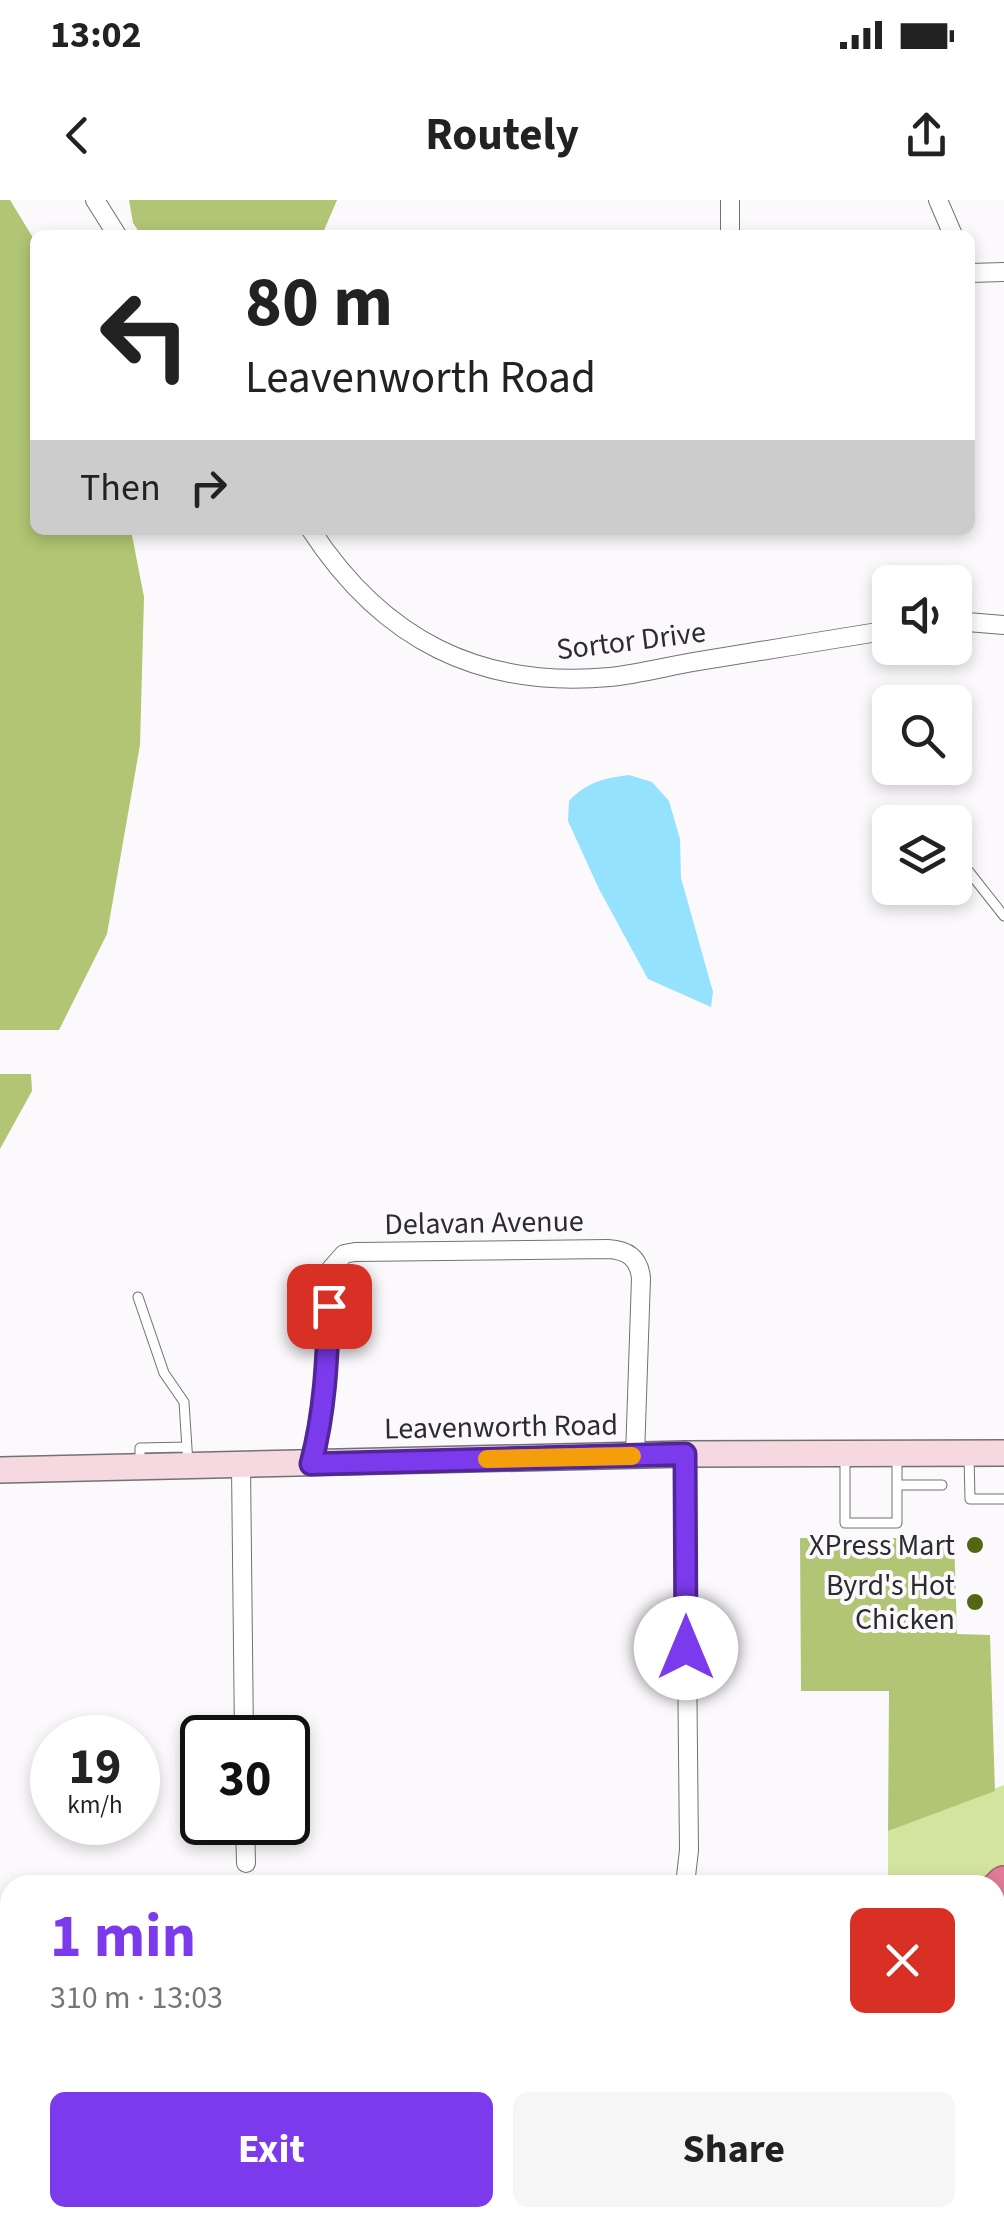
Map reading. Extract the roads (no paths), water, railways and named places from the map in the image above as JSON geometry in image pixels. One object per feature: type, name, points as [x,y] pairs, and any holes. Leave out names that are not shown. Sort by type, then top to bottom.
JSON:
[{"type":"main road","name":"Leavenworth Road","points":[[0,1470],[140,1468],[188,1457],[241,1466],[685,1454],[1004,1453]]},
{"type":"street","points":[[94,200],[115,230]]},
{"type":"street","points":[[730,200],[730,230]]},
{"type":"street","points":[[938,200],[951,230]]},
{"type":"street","points":[[975,272],[1004,272]]},
{"type":"street","name":"Sortor Drive","points":[[315,535],[348,578],[409,632],[462,662],[523,677],[611,676],[872,633]]},
{"type":"street","points":[[972,622],[1004,625]]},
{"type":"street","name":"Delavan Avenue","points":[[311,1464],[327,1378],[330,1270],[344,1254],[375,1251],[608,1249],[631,1256],[640,1267],[641,1278],[635,1456]]},
{"type":"street","points":[[685,1454],[687,1875]]},
{"type":"street","points":[[241,1466],[244,1715]]},
{"type":"street","points":[[246,1845],[246,1864]]},
{"type":"lane","points":[[972,876],[1004,916]]},
{"type":"lane","points":[[138,1297],[164,1373],[184,1402],[188,1457]]},
{"type":"lane","points":[[969,1453],[970,1499],[1004,1498]]},
{"type":"lane","points":[[845,1454],[845,1523],[897,1523],[897,1454]]},
{"type":"lane","points":[[897,1484],[942,1485]]},
{"type":"water","points":[[629,775],[652,782],[669,801],[680,839],[681,878],[713,992],[711,1007],[648,979],[599,889],[568,821],[569,801],[582,789]]},
{"type":"place","name":"XPress Mart","points":[[975,1545]]},
{"type":"place","name":"Byrd's Hot Chicken","points":[[975,1602]]}]
